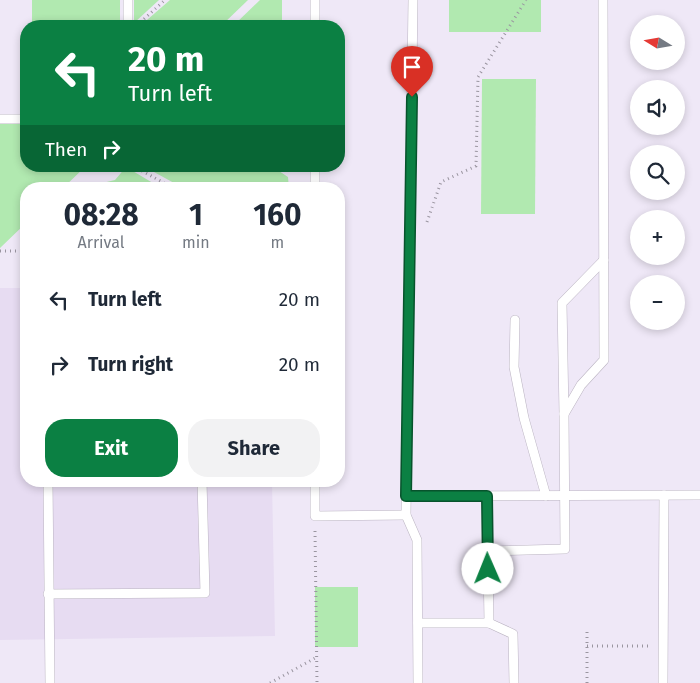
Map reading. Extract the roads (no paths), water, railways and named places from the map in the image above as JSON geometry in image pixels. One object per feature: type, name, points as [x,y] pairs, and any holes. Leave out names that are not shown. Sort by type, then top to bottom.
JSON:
[{"type":"lane","points":[[128,0],[128,20]]},
{"type":"lane","points":[[315,0],[315,20]]},
{"type":"lane","points":[[413,0],[406,515],[417,540],[418,683]]},
{"type":"lane","points":[[564,414],[581,385],[604,360],[603,0]]},
{"type":"lane","points":[[0,118],[20,118]]},
{"type":"lane","points":[[488,550],[565,549],[562,302],[604,260]]},
{"type":"lane","points":[[515,320],[514,367],[524,418],[546,496]]},
{"type":"lane","points":[[48,487],[50,683]]},
{"type":"lane","points":[[48,594],[205,593],[202,487]]},
{"type":"lane","points":[[315,487],[315,516],[406,515]]},
{"type":"lane","points":[[663,683],[664,495]]},
{"type":"lane","points":[[406,496],[700,495]]},
{"type":"lane","points":[[487,496],[489,623]]},
{"type":"lane","points":[[418,623],[489,623],[513,634],[514,683]]}]
